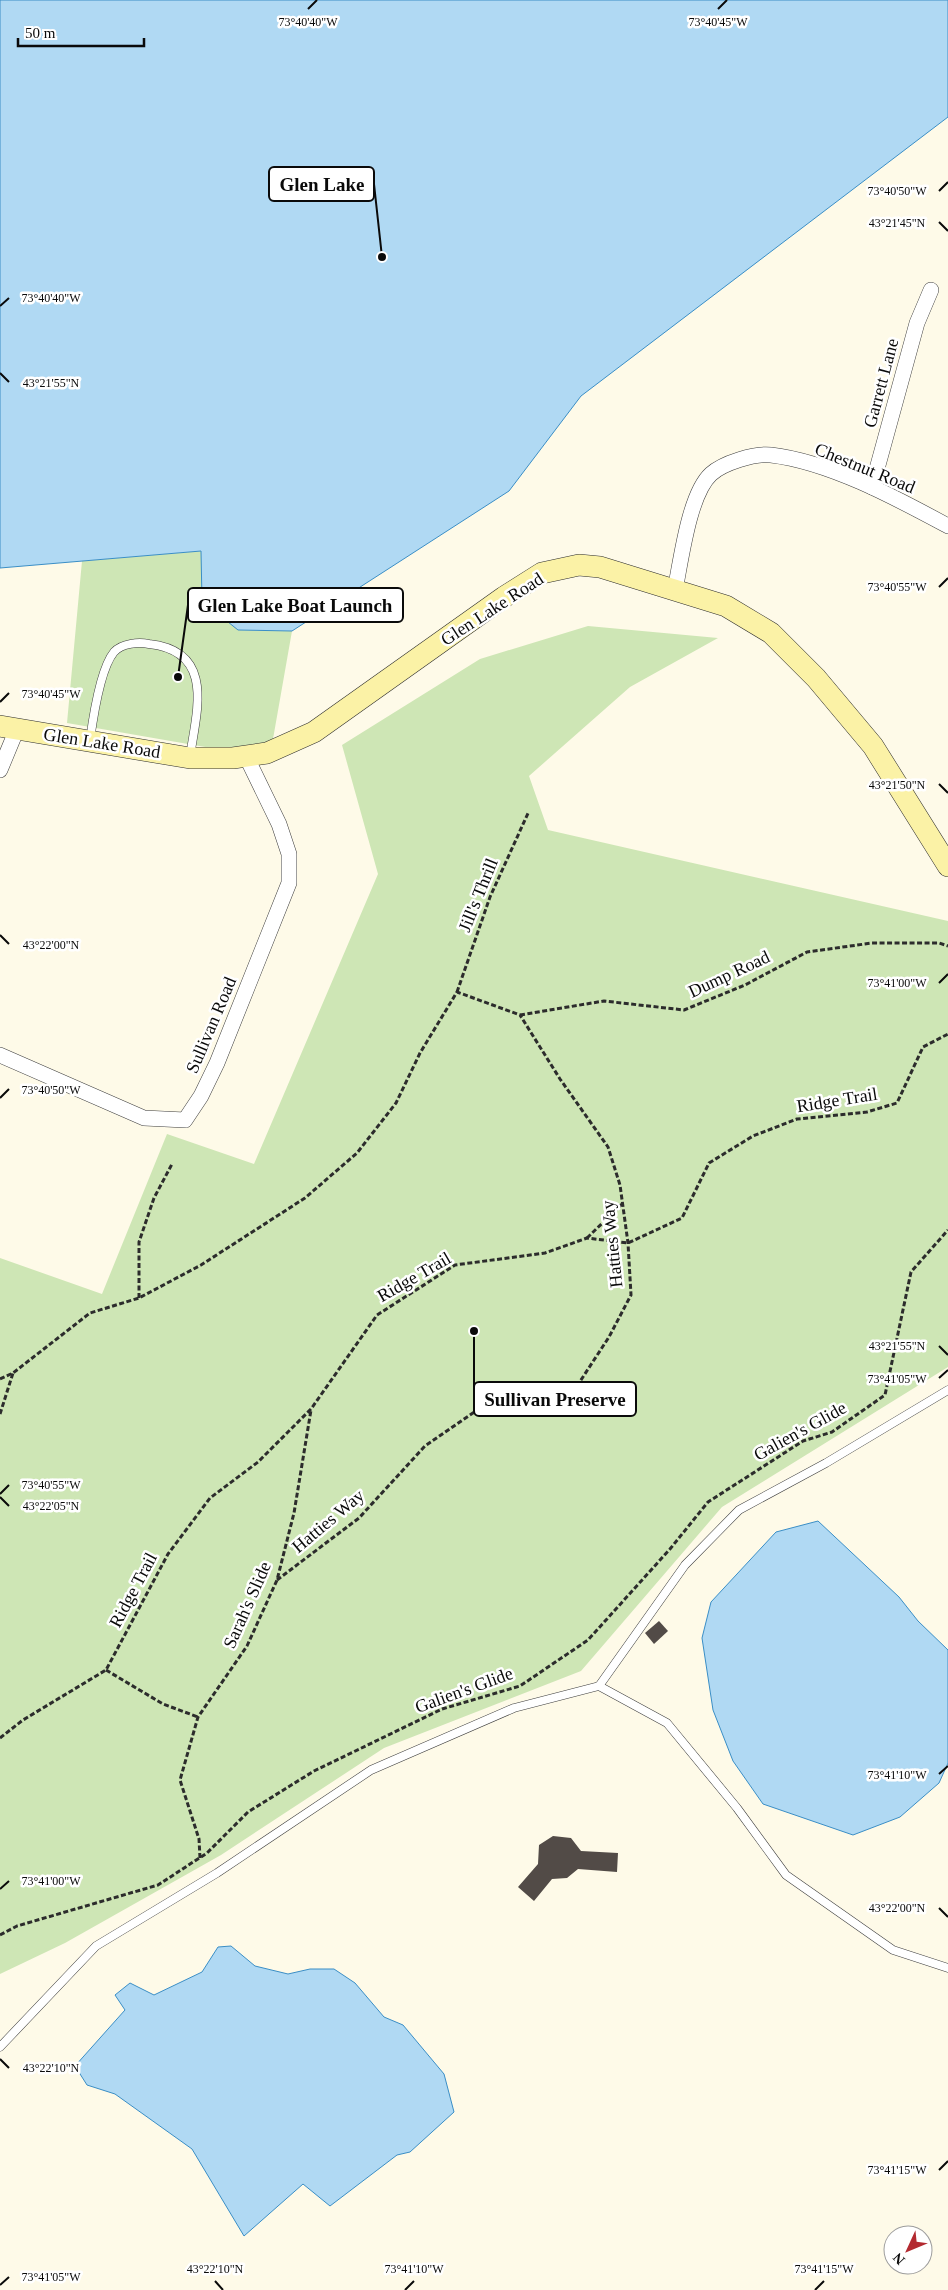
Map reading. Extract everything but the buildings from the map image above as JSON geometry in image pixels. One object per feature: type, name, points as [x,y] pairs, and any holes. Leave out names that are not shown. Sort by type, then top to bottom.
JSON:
[{"type":"street","name":"Garrett Lane","points":[[872,488],[917,323],[931,290]]},
{"type":"street","name":"Chestnut Road","points":[[675,590],[690,520],[701,488],[711,474],[742,458],[770,455],[822,468],[889,494],[948,526]]},
{"type":"street","name":"Glen Lake Road","points":[[9,728],[190,758],[233,758],[267,753],[314,732],[542,573],[579,565],[600,567],[726,606],[770,633],[816,678],[873,746],[948,866]]},
{"type":"street","points":[[0,770],[9,728]]},
{"type":"street","name":"Sullivan Road","points":[[0,1055],[144,1118],[185,1120],[201,1096],[216,1063],[289,883],[289,854],[279,824],[246,756]]},
{"type":"lane","points":[[90,740],[94,709],[114,651],[128,644],[139,642],[157,644],[173,649],[188,659],[197,682],[198,705],[190,758]]},
{"type":"lane","points":[[0,2047],[96,1946],[217,1873],[371,1770],[514,1708],[599,1686],[685,1565],[739,1510],[826,1463],[948,1390]]},
{"type":"lane","points":[[599,1686],[667,1723],[737,1808],[786,1875],[893,1950],[948,1968]]},
{"type":"path","name":"Jill's Thrill","points":[[0,1379],[13,1372],[90,1313],[139,1298],[201,1265],[305,1198],[357,1153],[396,1104],[420,1053],[457,992],[490,897],[530,811]]},
{"type":"path","name":"Dump Road","points":[[520,1015],[604,1001],[684,1010],[745,985],[808,952],[872,943],[938,943],[948,946]]},
{"type":"path","points":[[457,992],[520,1015]]},
{"type":"path","name":"Hatties Way","points":[[277,1580],[359,1518],[425,1446],[502,1393],[579,1383],[609,1337],[631,1295],[628,1242],[620,1185],[608,1147],[560,1079],[520,1015]]},
{"type":"path","name":"Ridge Trail","points":[[106,1670],[168,1554],[210,1498],[258,1462],[311,1409],[377,1315],[455,1265],[545,1253],[586,1238],[628,1242],[682,1218],[709,1163],[753,1136],[797,1119],[867,1112],[897,1103],[922,1047],[948,1034]]},
{"type":"path","points":[[139,1298],[139,1242],[154,1198],[172,1164]]},
{"type":"path","points":[[586,1238],[622,1204]]},
{"type":"path","name":"Galien's Glide","points":[[0,1935],[18,1926],[158,1885],[200,1858],[248,1812],[314,1771],[442,1709],[520,1686],[588,1640],[670,1550],[708,1502],[803,1441],[832,1432],[885,1395],[911,1272],[948,1230]]},
{"type":"path","points":[[0,1414],[13,1372]]},
{"type":"path","name":"Sarah's Slide","points":[[200,1858],[199,1839],[180,1780],[198,1717],[247,1646],[277,1580],[294,1513],[311,1409]]},
{"type":"path","points":[[0,1738],[23,1720],[106,1670],[163,1704],[198,1717]]},
{"type":"green space","points":[[201,551],[238,630],[292,631],[273,739],[251,749],[211,748],[67,723],[82,561]]},
{"type":"green space","points":[[588,626],[718,638],[630,687],[529,776],[548,830],[948,921],[948,1367],[722,1507],[581,1671],[384,1748],[221,1855],[65,1943],[0,1974],[0,1258],[102,1294],[167,1134],[254,1164],[378,874],[342,745],[480,659]]},
{"type":"water","points":[[0,0],[948,0],[948,117],[581,396],[509,491],[292,631],[238,630],[202,601],[201,551],[0,568]]},
{"type":"water","points":[[818,1521],[899,1597],[918,1621],[948,1650],[948,1763],[939,1783],[900,1817],[853,1835],[763,1804],[733,1761],[713,1710],[702,1638],[711,1602],[776,1532]]},
{"type":"water","points":[[231,1946],[255,1966],[288,1974],[310,1969],[334,1969],[355,1983],[384,2017],[403,2025],[444,2074],[454,2112],[410,2152],[397,2155],[330,2206],[303,2184],[244,2236],[192,2149],[115,2094],[87,2085],[75,2066],[125,2010],[115,1995],[130,1983],[154,1995],[202,1972],[218,1947]]},
{"type":"place","name":"Glen Lake","points":[[382,257]]},
{"type":"place","name":"Glen Lake Boat Launch","points":[[178,677]]},
{"type":"place","name":"Sullivan Preserve","points":[[474,1331]]}]
